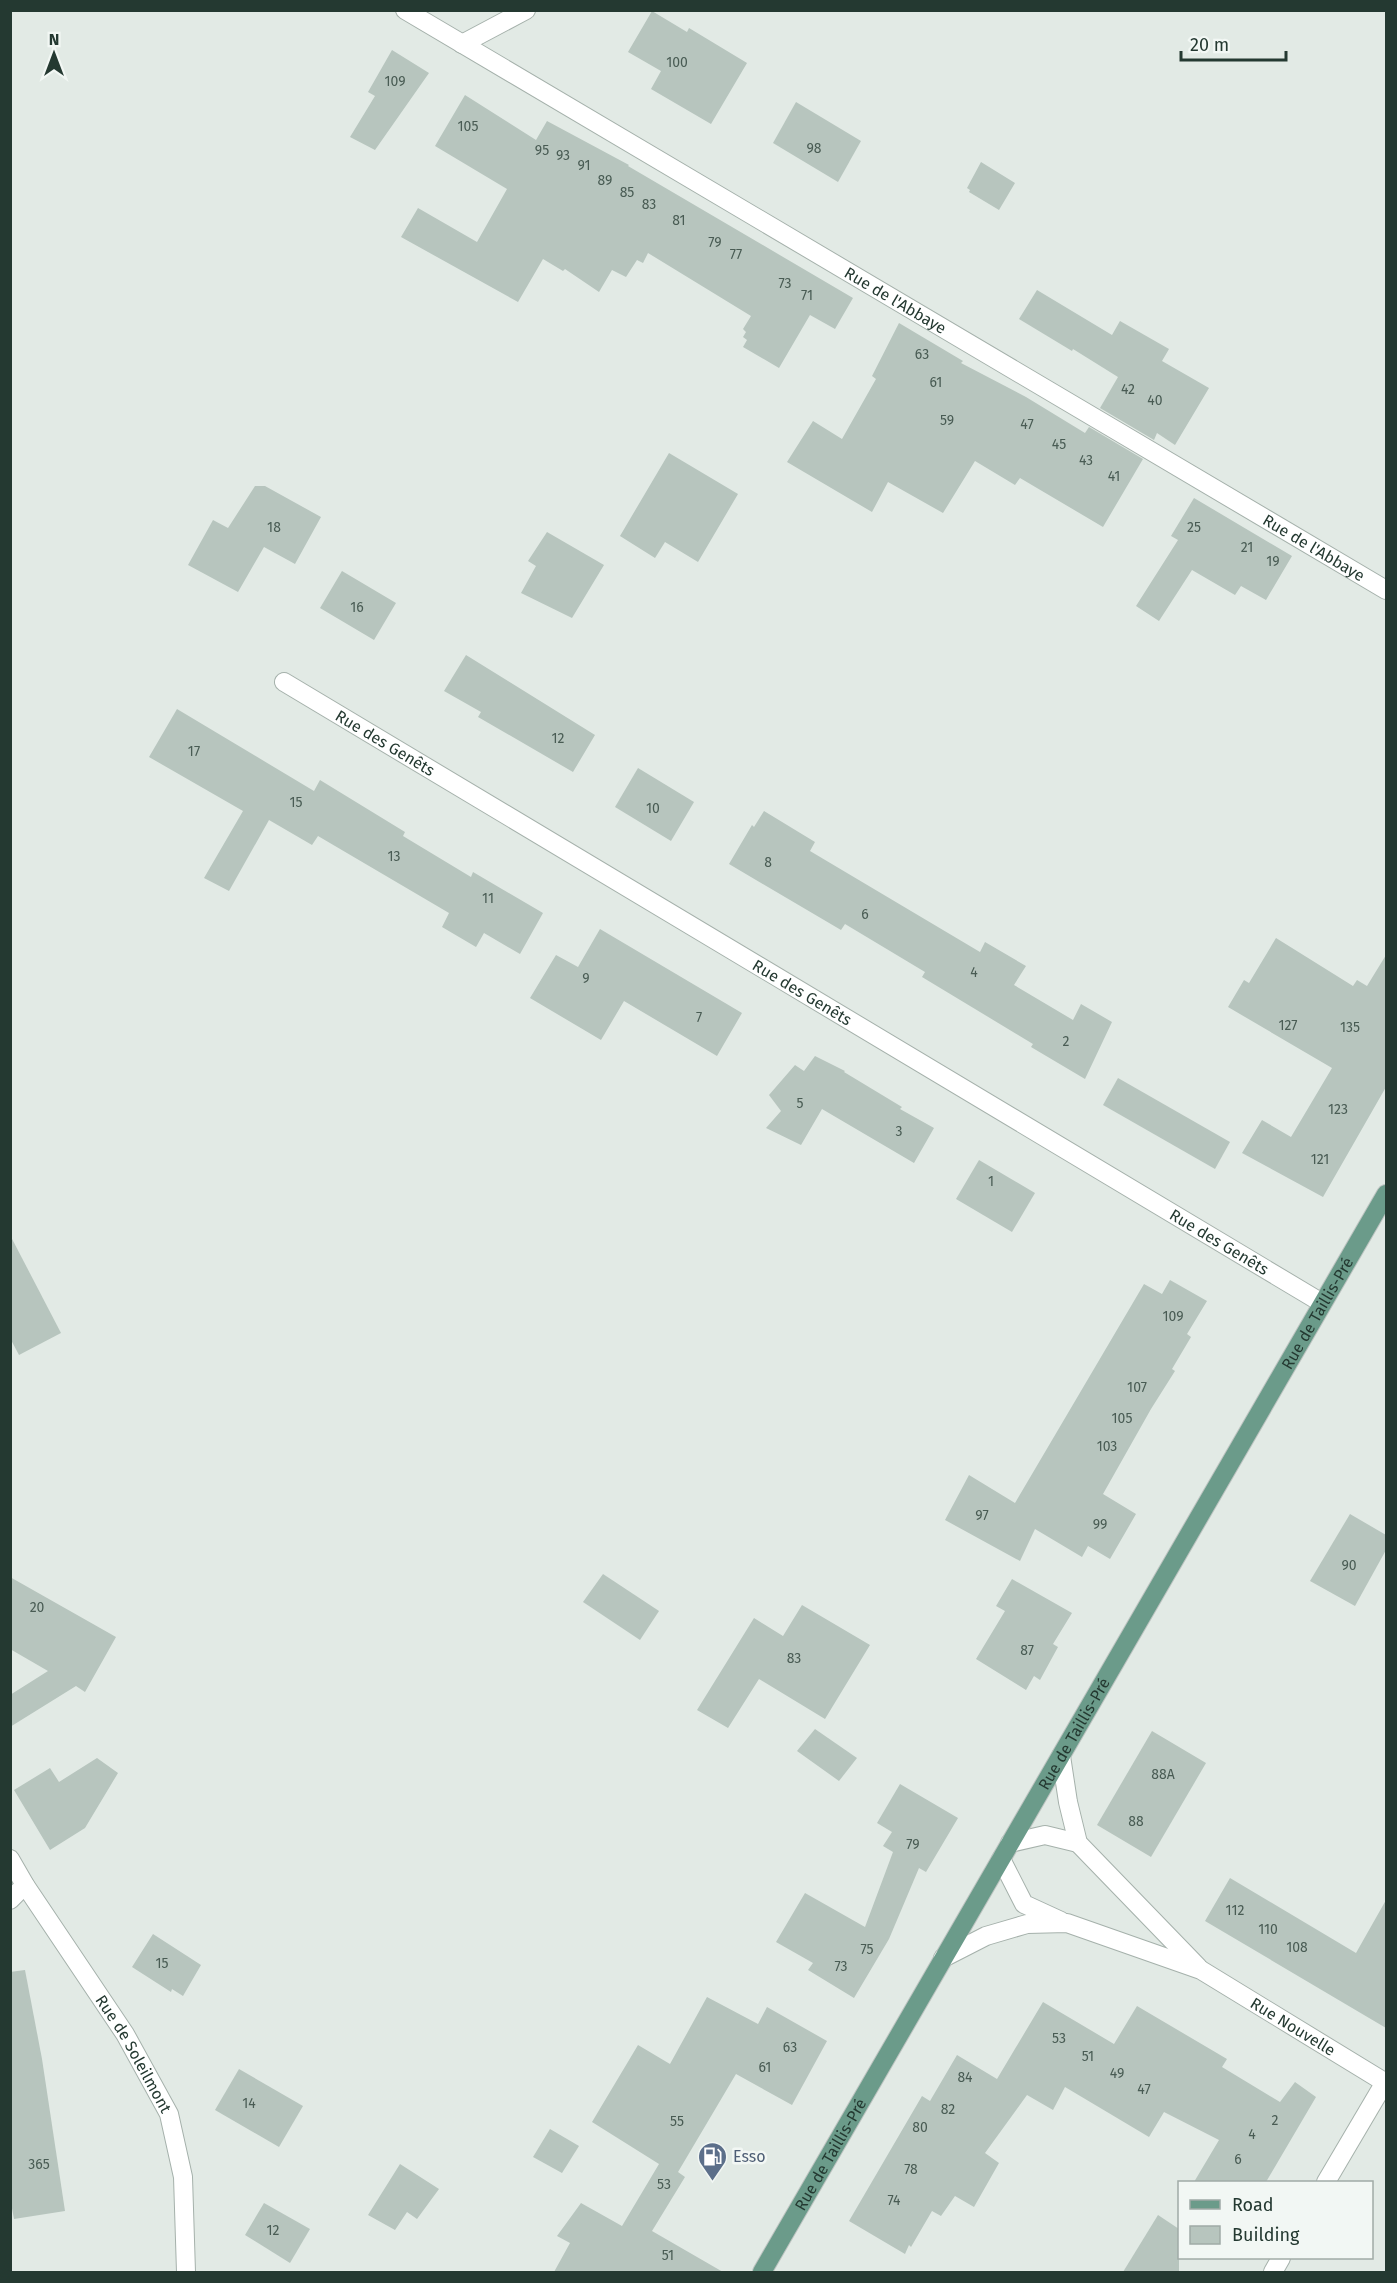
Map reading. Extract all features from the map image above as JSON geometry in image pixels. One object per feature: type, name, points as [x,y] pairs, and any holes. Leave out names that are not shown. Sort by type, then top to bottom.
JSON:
[{"type":"main road","name":"Rue de Taillis-Pré","points":[[762,2272],[1386,1194]]},
{"type":"street","name":"Rue de l'Abbaye","points":[[405,10],[1386,590]]},
{"type":"street","points":[[462,44],[526,10]]},
{"type":"street","name":"Rue des Genêts","points":[[284,682],[1322,1303]]},
{"type":"street","points":[[1005,1851],[1045,1835],[1078,1843],[1068,1803],[1062,1756]]},
{"type":"street","name":"Rue Nouvelle","points":[[1078,1843],[1201,1970]]},
{"type":"street","name":"Rue Nouvelle","points":[[1005,1851],[1024,1904],[1067,1923],[1201,1970],[1386,2083]]},
{"type":"street","name":"Rue de Soleilmont","points":[[10,1859],[125,2034],[169,2114],[183,2177],[186,2272]]},
{"type":"street","points":[[10,1900],[25,1885]]},
{"type":"street","name":"Rue Nouvelle","points":[[943,1958],[986,1936],[1027,1924],[1067,1923]]},
{"type":"street","points":[[1327,2181],[1386,2083]]},
{"type":"building","points":[[652,11],[687,32],[689,28],[747,63],[711,124],[651,89],[661,71],[628,52]]},
{"type":"building","points":[[392,50],[429,73],[375,150],[350,137],[375,96],[368,92]]},
{"type":"building","points":[[465,95],[536,140],[547,121],[629,165],[853,298],[835,329],[810,315],[779,368],[743,347],[747,340],[743,337],[746,332],[743,329],[751,316],[648,253],[643,263],[637,260],[626,277],[612,270],[599,292],[565,269],[563,271],[543,259],[518,302],[401,237],[418,208],[477,242],[507,189],[435,146]]},
{"type":"building","points":[[796,102],[861,141],[838,182],[773,143]]},
{"type":"building","points":[[981,162],[1015,183],[999,210],[969,192],[967,188]]},
{"type":"building","points":[[1037,290],[1112,335],[1120,321],[1169,349],[1162,361],[1209,388],[1175,445],[1157,433],[1154,440],[1100,408],[1118,377],[1019,319]]},
{"type":"building","points":[[899,323],[963,361],[961,363],[1026,397],[1085,433],[1089,427],[1143,459],[1103,527],[1020,478],[1015,485],[975,461],[943,513],[888,482],[872,512],[787,462],[813,421],[842,439],[876,379],[872,376]]},
{"type":"building","points":[[669,453],[738,494],[698,562],[665,542],[655,558],[620,536]]},
{"type":"building","points":[[255,486],[265,486],[321,517],[295,564],[264,547],[238,592],[188,565],[213,520],[228,528]]},
{"type":"building","points":[[1194,498],[1292,556],[1266,600],[1241,586],[1235,595],[1192,570],[1159,621],[1136,606],[1178,540],[1171,536]]},
{"type":"building","points":[[547,532],[604,565],[572,618],[521,593],[536,566],[528,561]]},
{"type":"building","points":[[342,571],[396,603],[374,640],[320,608]]},
{"type":"building","points":[[466,655],[595,735],[573,772],[478,717],[481,712],[444,691]]},
{"type":"building","points":[[177,709],[314,791],[320,780],[405,832],[403,836],[471,877],[473,872],[543,913],[520,954],[484,933],[476,947],[442,927],[449,913],[318,836],[312,845],[269,820],[229,891],[204,878],[243,811],[149,757]]},
{"type":"building","points":[[638,768],[694,802],[671,841],[615,807]]},
{"type":"building","points":[[764,811],[815,842],[810,851],[980,952],[985,942],[1026,966],[1014,985],[1073,1020],[1081,1004],[1112,1022],[1085,1079],[1031,1047],[1033,1044],[922,977],[925,972],[845,924],[841,930],[729,864],[752,825],[754,827]]},
{"type":"building","points":[[600,929],[742,1013],[717,1056],[624,1001],[601,1040],[530,998],[556,955],[578,967]]},
{"type":"building","points":[[1276,938],[1353,986],[1357,980],[1367,986],[1386,955],[1386,1087],[1323,1197],[1242,1153],[1262,1120],[1291,1137],[1332,1068],[1228,1007],[1244,980],[1249,983]]},
{"type":"building","points":[[815,1056],[845,1071],[902,1107],[900,1109],[934,1128],[914,1163],[822,1109],[801,1145],[766,1128],[781,1111],[769,1095],[795,1065],[804,1071]]},
{"type":"building","points":[[1118,1078],[1230,1142],[1215,1169],[1103,1105]]},
{"type":"building","points":[[979,1160],[1035,1193],[1012,1232],[956,1199]]},
{"type":"building","points":[[10,1235],[61,1333],[19,1355],[10,1338]]},
{"type":"building","points":[[1170,1280],[1207,1301],[1187,1334],[1191,1337],[1172,1369],[1175,1371],[1103,1494],[1136,1514],[1110,1559],[1088,1546],[1082,1557],[1035,1529],[1020,1561],[945,1520],[969,1475],[1015,1503],[1144,1284],[1162,1294]]},
{"type":"building","points":[[1350,1514],[1386,1535],[1386,1550],[1355,1606],[1310,1581]]},
{"type":"building","points":[[603,1574],[659,1611],[640,1640],[583,1602]]},
{"type":"building","points":[[10,1577],[116,1637],[85,1692],[76,1686],[10,1727],[10,1695],[48,1671],[10,1649]]},
{"type":"building","points":[[1012,1579],[1072,1613],[1053,1644],[1058,1647],[1040,1680],[1034,1676],[1026,1690],[976,1659],[1005,1611],[996,1606]]},
{"type":"building","points":[[802,1605],[870,1645],[825,1719],[759,1679],[728,1728],[697,1710],[754,1618],[783,1636]]},
{"type":"building","points":[[815,1729],[857,1758],[839,1781],[797,1751]]},
{"type":"building","points":[[1152,1731],[1206,1763],[1151,1857],[1097,1825]]},
{"type":"building","points":[[97,1758],[118,1773],[85,1828],[50,1850],[14,1790],[50,1768],[59,1782]]},
{"type":"building","points":[[900,1784],[958,1818],[926,1872],[919,1868],[889,1939],[854,1998],[808,1970],[813,1963],[776,1942],[805,1893],[865,1927],[893,1852],[883,1846],[892,1832],[877,1823]]},
{"type":"building","points":[[1230,1878],[1356,1953],[1386,1900],[1386,2028],[1205,1921]]},
{"type":"building","points":[[153,1934],[201,1965],[183,1996],[172,1989],[171,1992],[132,1967]]},
{"type":"building","points":[[25,1970],[42,2059],[65,2211],[14,2219],[10,2198],[10,1972]]},
{"type":"building","points":[[707,1997],[758,2024],[767,2007],[827,2041],[792,2105],[736,2074],[678,2172],[685,2177],[652,2231],[723,2272],[554,2272],[570,2243],[557,2236],[581,2203],[622,2226],[659,2164],[592,2122],[638,2045],[670,2064]]},
{"type":"building","points":[[1043,2002],[1114,2044],[1137,2006],[1227,2059],[1222,2067],[1280,2102],[1295,2082],[1316,2097],[1267,2181],[1195,2181],[1219,2140],[1164,2112],[1149,2137],[1065,2087],[1053,2110],[1027,2095],[985,2153],[999,2163],[974,2207],[955,2196],[941,2216],[932,2211],[905,2254],[849,2221],[922,2096],[930,2101],[957,2055],[997,2079]]},
{"type":"building","points":[[239,2069],[303,2106],[279,2147],[215,2110]]},
{"type":"building","points":[[550,2129],[579,2146],[562,2173],[533,2157]]},
{"type":"building","points":[[400,2164],[439,2189],[417,2219],[407,2212],[395,2230],[368,2215]]},
{"type":"building","points":[[264,2203],[310,2229],[290,2263],[245,2235]]},
{"type":"building","points":[[1158,2215],[1178,2228],[1179,2272],[1123,2272]]},
{"type":"place","name":"Esso","points":[[712,2182]]}]
